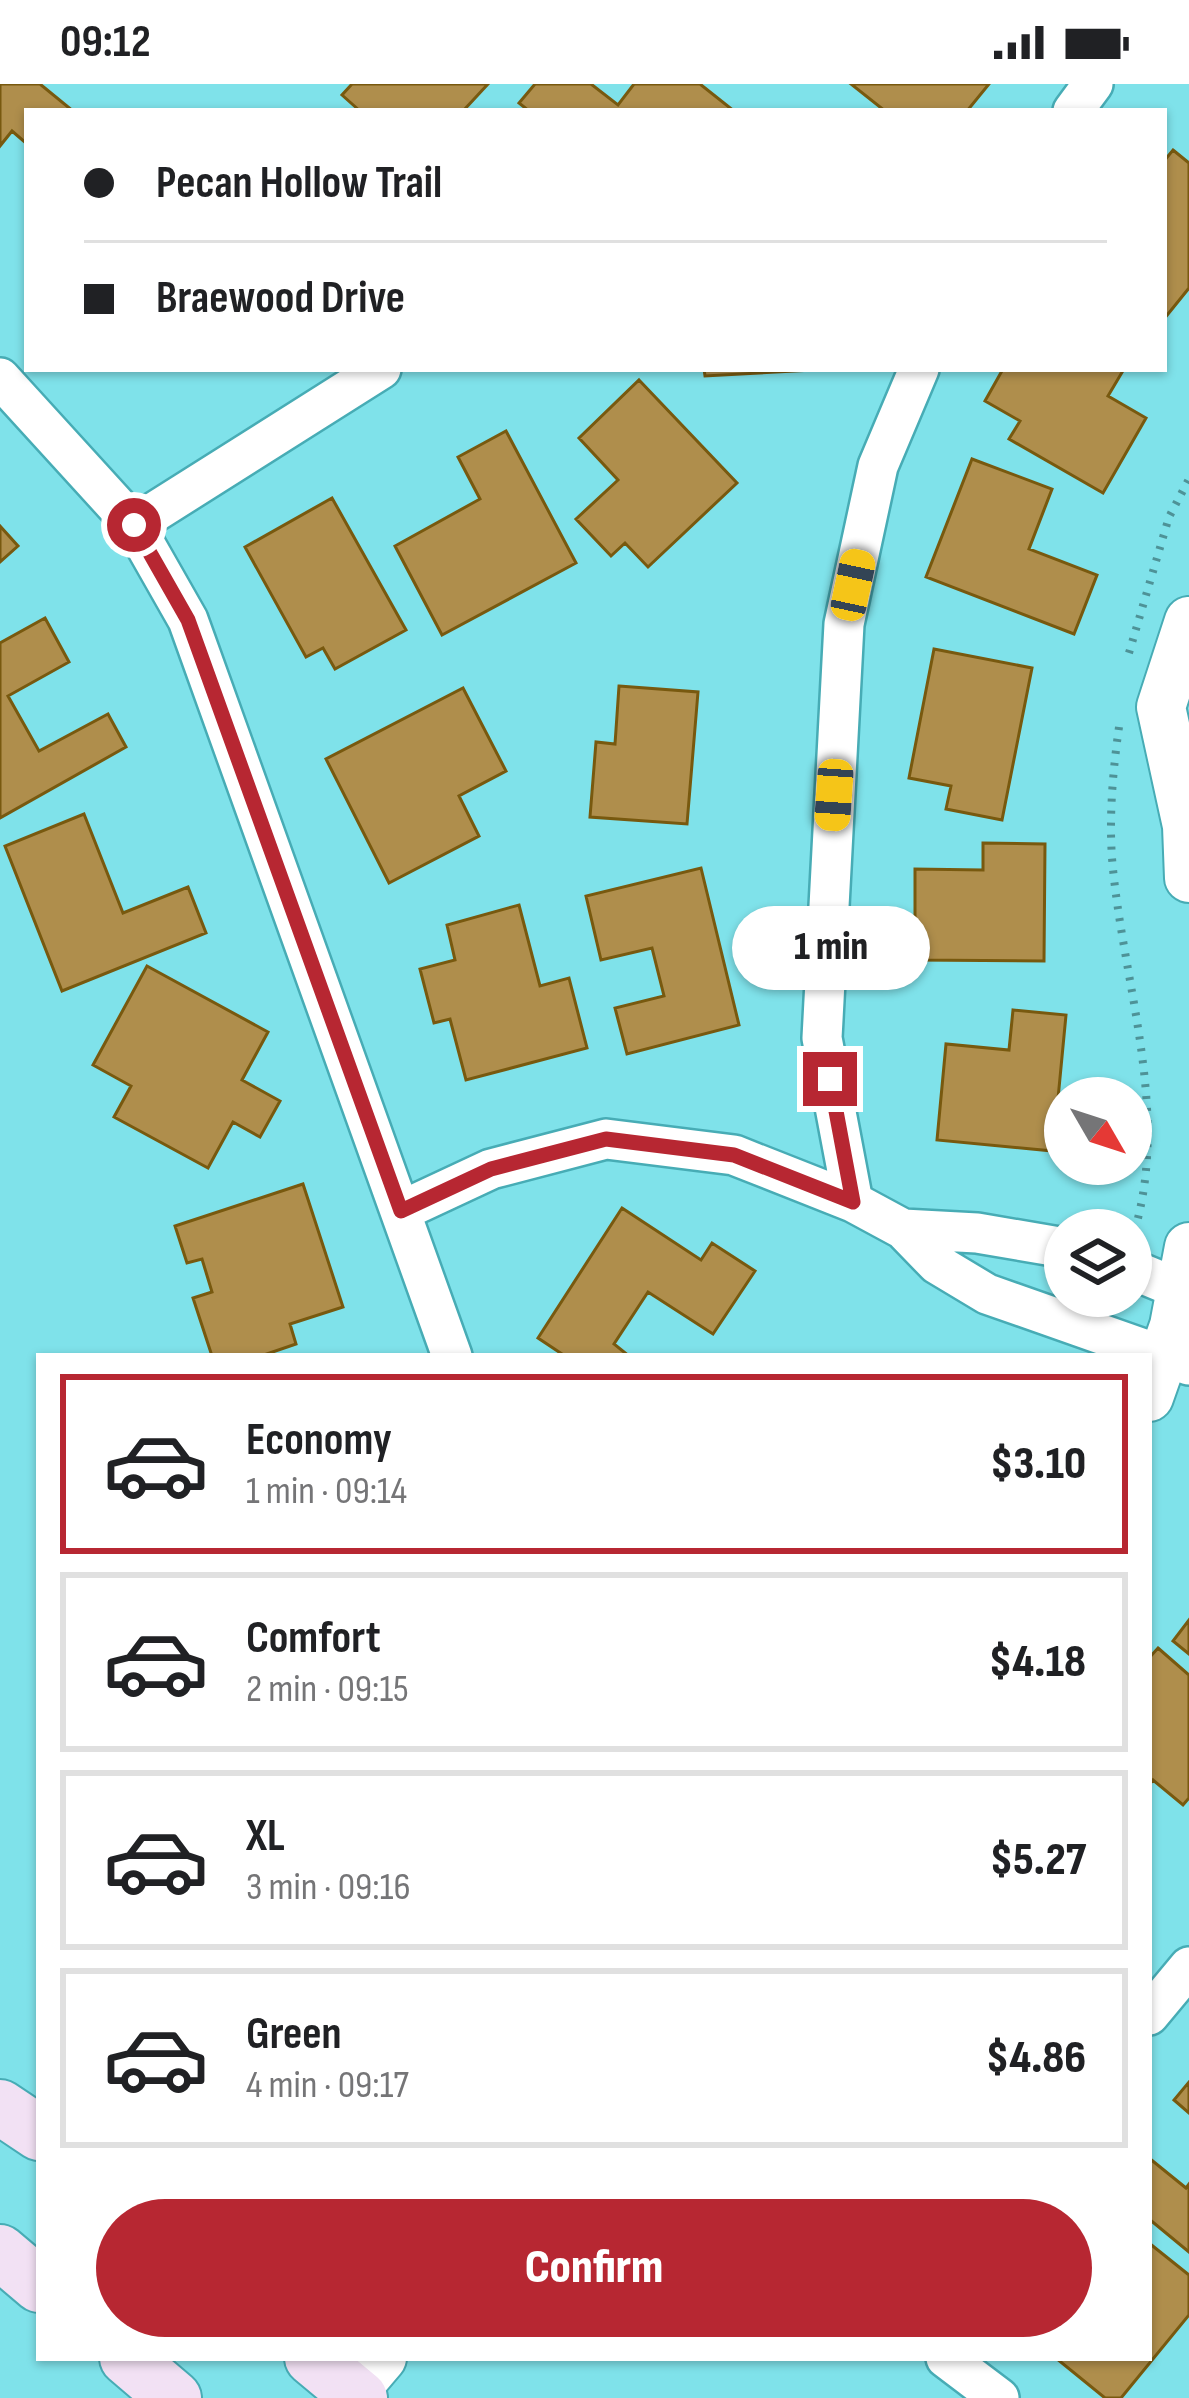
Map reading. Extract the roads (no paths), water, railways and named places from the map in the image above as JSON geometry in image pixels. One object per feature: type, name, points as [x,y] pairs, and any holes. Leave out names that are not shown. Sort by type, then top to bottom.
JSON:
[{"type":"main road","points":[[0,2107],[36,2132]]},
{"type":"main road","points":[[0,2252],[36,2282]]},
{"type":"main road","points":[[131,2361],[174,2398]]},
{"type":"street","points":[[134,525],[376,372]]},
{"type":"street","points":[[853,1202],[822,1038],[844,624],[878,466],[918,372]]},
{"type":"street","points":[[0,378],[134,525],[188,620],[451,1353]]},
{"type":"street","points":[[1189,621],[1161,706],[1188,826],[1189,878]]},
{"type":"street","points":[[401,1211],[491,1169],[606,1139],[734,1155],[853,1202],[903,1229],[937,1264],[988,1294],[1122,1353]]},
{"type":"street","points":[[903,1229],[977,1233],[1044,1244]]},
{"type":"street","points":[[1152,1272],[1186,1276],[1167,1373]]},
{"type":"street","points":[[1152,2011],[1189,1967]]},
{"type":"street","points":[[950,2361],[999,2398]]}]
